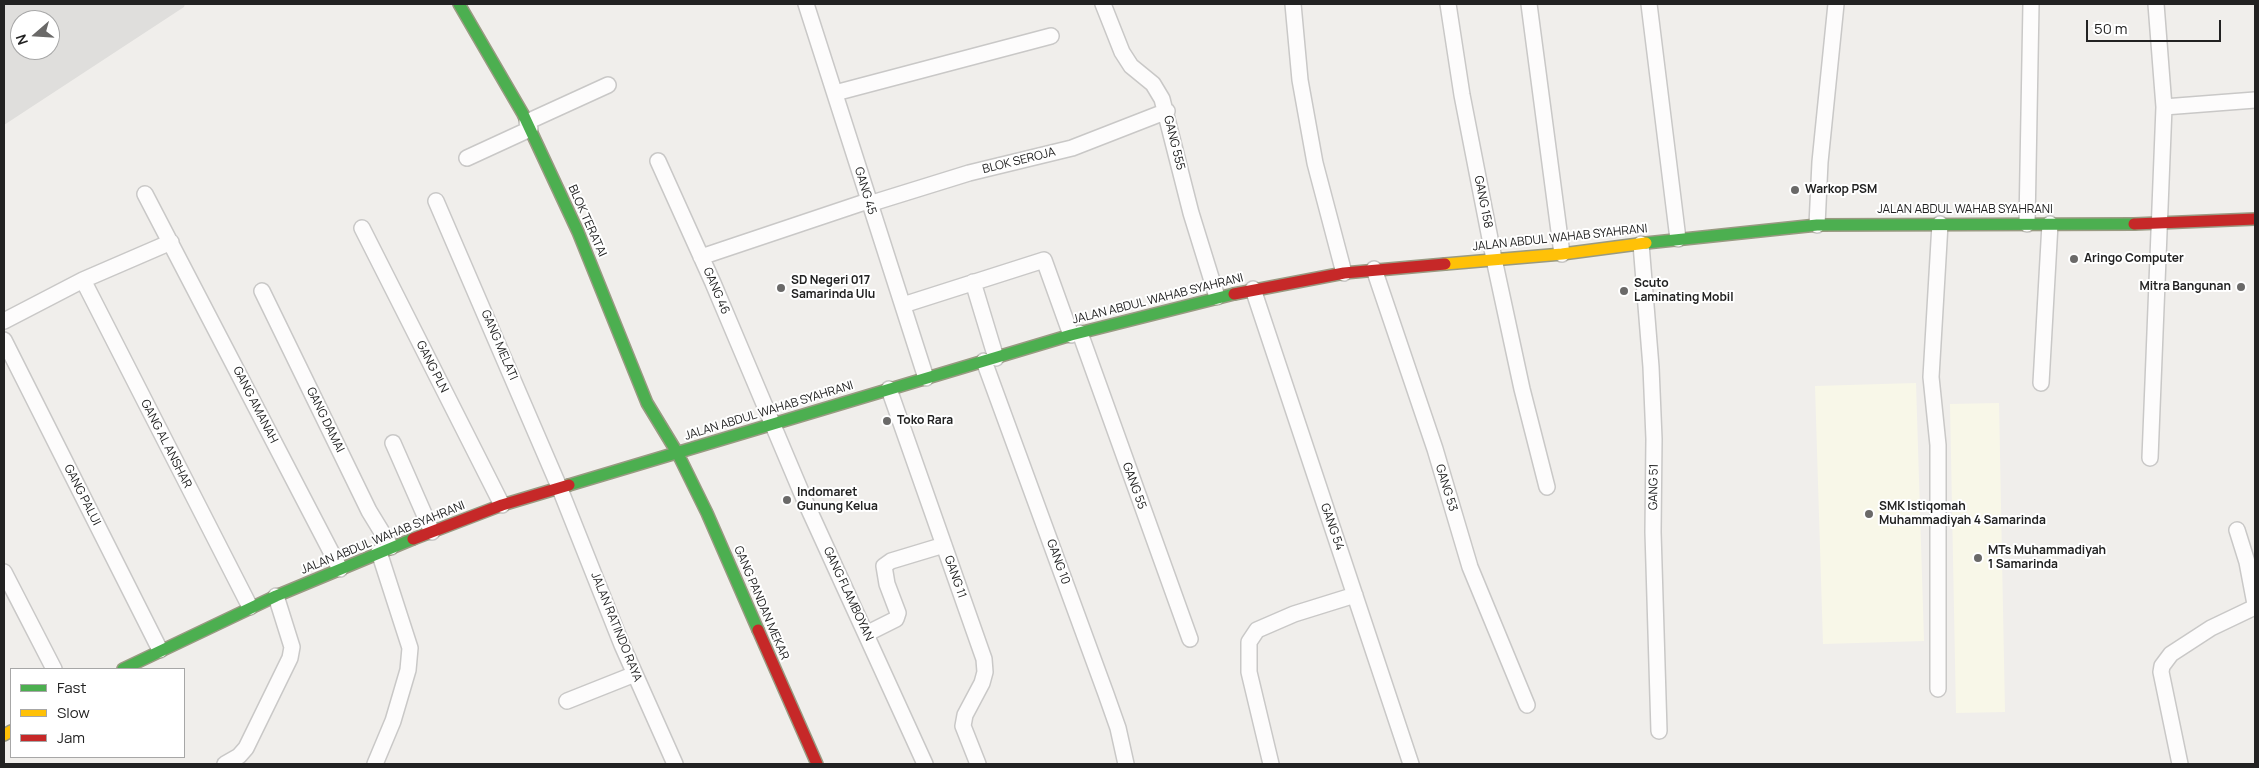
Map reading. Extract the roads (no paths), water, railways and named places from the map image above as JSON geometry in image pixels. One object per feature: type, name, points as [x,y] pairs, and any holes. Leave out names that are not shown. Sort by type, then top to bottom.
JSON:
[{"type":"main road","name":"BLOK TERATAI","points":[[459,4],[528,126],[578,232],[647,403],[662,431],[678,454]]},
{"type":"main road","name":"JALAN ABDUL WAHAB SYAHRANI","points":[[125,668],[250,607],[385,550],[502,505],[1075,334],[1217,296],[1374,269],[1562,254],[1678,239],[1817,225],[2160,224],[2255,219]]},
{"type":"main road","name":"GANG PANDAN MEKAR","points":[[678,454],[707,513],[817,764]]},
{"type":"street","name":"GANG 45","points":[[806,4],[926,378]]},
{"type":"street","name":"GANG 555","points":[[1103,4],[1122,52],[1131,66],[1153,84],[1167,111],[1191,213],[1217,296]]},
{"type":"street","points":[[1293,4],[1300,80],[1315,163],[1344,273]]},
{"type":"street","name":"GANG 158","points":[[1448,4],[1462,95],[1494,259],[1522,389],[1548,487]]},
{"type":"street","points":[[1529,4],[1562,254]]},
{"type":"street","points":[[1648,4],[1678,239]]},
{"type":"street","points":[[1817,225],[1820,162],[1836,4]]},
{"type":"street","points":[[2027,224],[2031,4]]},
{"type":"street","points":[[2150,458],[2164,107],[2156,4]]},
{"type":"street","points":[[835,93],[1051,36]]},
{"type":"street","points":[[466,158],[608,85]]},
{"type":"street","points":[[2164,107],[2255,100]]},
{"type":"street","name":"BLOK SEROJA","points":[[701,257],[869,202],[968,173],[1072,148],[1167,111]]},
{"type":"street","name":"GANG 46","points":[[658,161],[701,257],[771,424]]},
{"type":"street","name":"GANG AMANAH","points":[[145,194],[340,569]]},
{"type":"street","name":"GANG MELATI","points":[[436,201],[560,489]]},
{"type":"street","points":[[1938,689],[1938,445],[1931,377],[1940,224]]},
{"type":"street","points":[[2041,383],[2050,224]]},
{"type":"street","name":"GANG PLN","points":[[362,228],[502,505]]},
{"type":"street","points":[[4,321],[83,280],[171,242]]},
{"type":"street","name":"GANG 51","points":[[1641,244],[1654,430],[1653,532],[1659,731]]},
{"type":"street","name":"GANG 55","points":[[974,282],[1045,261],[1075,334],[1190,639]]},
{"type":"street","name":"GANG 53","points":[[1374,269],[1435,449],[1470,567],[1526,704]]},
{"type":"street","name":"GANG AL ANSHAR","points":[[83,280],[250,607]]},
{"type":"street","points":[[903,305],[974,282]]},
{"type":"street","name":"GANG 10","points":[[974,282],[990,359],[1118,728],[1126,764]]},
{"type":"street","name":"GANG 54","points":[[1254,289],[1411,764]]},
{"type":"street","name":"GANG DAMAI","points":[[262,291],[369,511],[385,550],[406,630],[410,648],[408,670],[393,721],[375,764]]},
{"type":"street","name":"GANG PALUI","points":[[4,340],[160,650]]},
{"type":"street","name":"GANG 11","points":[[889,389],[984,658],[985,672],[982,682],[965,715],[963,726],[978,764]]},
{"type":"street","name":"GANG FLAMBOYAN","points":[[771,424],[925,764]]},
{"type":"street","points":[[393,443],[432,532]]},
{"type":"street","name":"JALAN RATINDO RAYA","points":[[560,489],[635,674],[675,764]]},
{"type":"street","points":[[2180,764],[2161,672],[2162,666],[2171,654],[2211,628],[2255,605],[2247,562],[2237,530]]},
{"type":"street","points":[[866,634],[898,616],[898,611],[887,584],[884,566],[891,561],[944,545]]},
{"type":"street","points":[[4,572],[53,668]]},
{"type":"street","points":[[1271,764],[1248,672],[1249,642],[1258,630],[1294,614],[1355,595]]},
{"type":"street","points":[[225,764],[246,748],[290,658],[292,647],[276,596]]},
{"type":"street","points":[[567,701],[635,674]]},
{"type":"place","name":"Warkop PSM","points":[[1795,190]]},
{"type":"place","name":"Aringo Computer","points":[[2074,259]]},
{"type":"place","name":"Mitra Bangunan","points":[[2241,287]]},
{"type":"place","name":"SD Negeri 017 Samarinda Ulu","points":[[781,288]]},
{"type":"place","name":"Scuto Laminating Mobil","points":[[1624,291]]},
{"type":"place","name":"Toko Rara","points":[[887,421]]},
{"type":"place","name":"Indomaret Gunung Kelua","points":[[787,500]]},
{"type":"place","name":"SMK Istiqomah Muhammadiyah 4 Samarinda","points":[[1869,514]]},
{"type":"place","name":"MTs Muhammadiyah 1 Samarinda","points":[[1978,558]]}]
